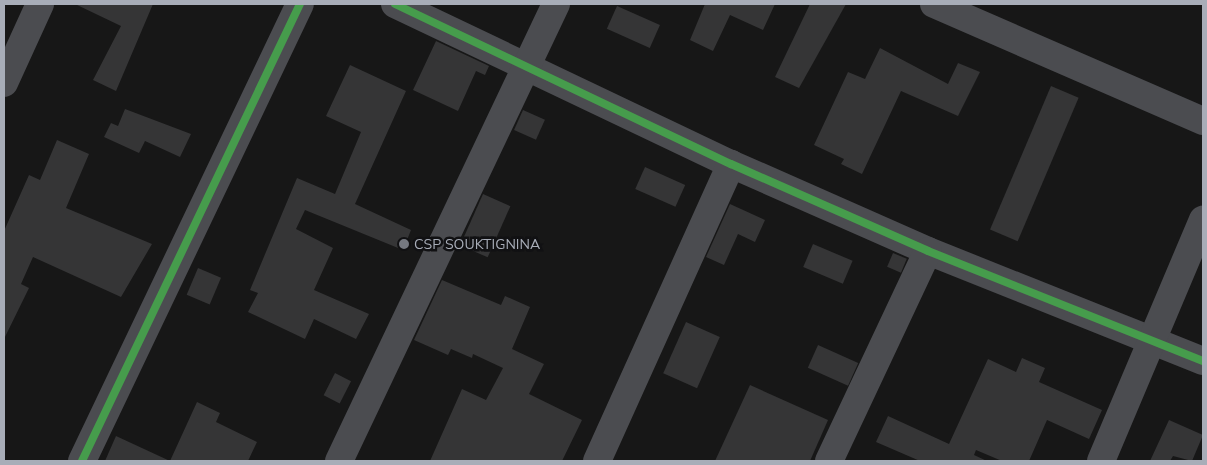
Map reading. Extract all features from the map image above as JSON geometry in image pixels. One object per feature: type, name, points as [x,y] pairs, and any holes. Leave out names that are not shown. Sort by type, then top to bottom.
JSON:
[{"type":"street","points":[[4,83],[40,4]]},
{"type":"street","points":[[82,461],[300,4]]},
{"type":"street","points":[[395,4],[526,64],[732,164],[928,251],[1156,339],[1203,361]]},
{"type":"street","points":[[339,461],[556,4]]},
{"type":"street","points":[[934,4],[1203,121]]},
{"type":"street","points":[[597,461],[732,164]]},
{"type":"street","points":[[1101,461],[1156,339],[1203,220]]},
{"type":"street","points":[[830,461],[928,251]]},
{"type":"building","points":[[75,4],[153,4],[116,91],[93,80],[121,26]]},
{"type":"building","points":[[705,4],[775,4],[763,30],[730,15],[713,51],[690,40]]},
{"type":"building","points":[[810,4],[846,4],[799,88],[775,77]]},
{"type":"building","points":[[617,6],[660,25],[650,48],[607,29]]},
{"type":"building","points":[[436,41],[489,66],[485,75],[476,71],[458,111],[413,90]]},
{"type":"building","points":[[880,48],[948,84],[958,63],[980,72],[958,116],[901,91],[862,174],[841,164],[844,159],[814,145],[848,72],[865,79]]},
{"type":"building","points":[[350,65],[406,91],[355,204],[411,230],[403,250],[305,210],[296,229],[333,248],[314,290],[369,314],[356,339],[314,319],[305,339],[248,312],[258,293],[250,290],[297,178],[335,194],[361,132],[326,116]]},
{"type":"building","points":[[1051,86],[1079,98],[1018,241],[990,230]]},
{"type":"building","points":[[125,109],[191,134],[180,157],[145,141],[139,153],[104,137],[111,123],[118,126]]},
{"type":"building","points":[[523,110],[545,120],[536,140],[514,130]]},
{"type":"building","points":[[57,140],[89,154],[66,208],[152,244],[121,297],[33,257],[21,284],[29,288],[4,339],[4,231],[29,175],[40,180]]},
{"type":"building","points":[[645,167],[685,185],[675,207],[635,189]]},
{"type":"building","points":[[483,194],[510,206],[488,257],[460,245]]},
{"type":"building","points":[[730,204],[765,220],[755,242],[738,234],[724,265],[706,257]]},
{"type":"building","points":[[813,244],[853,261],[843,284],[803,267]]},
{"type":"building","points":[[893,253],[907,259],[901,273],[887,267]]},
{"type":"building","points":[[198,268],[221,278],[210,304],[187,295]]},
{"type":"building","points":[[442,280],[501,305],[505,296],[530,307],[512,349],[544,364],[529,394],[582,420],[562,461],[430,461],[462,389],[486,400],[503,368],[473,354],[472,358],[451,349],[448,355],[414,340]]},
{"type":"building","points":[[686,322],[720,337],[697,388],[663,373]]},
{"type":"building","points":[[818,345],[858,363],[848,386],[808,368]]},
{"type":"building","points":[[1022,358],[1045,368],[1039,382],[1102,410],[1089,439],[1047,420],[1029,461],[1002,461],[976,450],[974,455],[987,461],[920,461],[876,442],[888,416],[949,444],[988,359],[1016,372]]},
{"type":"building","points":[[335,373],[351,381],[340,403],[324,395]]},
{"type":"building","points":[[750,385],[828,420],[810,461],[715,461]]},
{"type":"building","points":[[197,402],[220,413],[216,422],[257,442],[248,461],[170,461]]},
{"type":"building","points":[[1169,420],[1203,435],[1192,461],[1173,456],[1170,461],[1150,461]]},
{"type":"building","points":[[116,436],[170,461],[105,461]]},
{"type":"cycle path","points":[[82,461],[300,4]]},
{"type":"cycle path","points":[[395,4],[731,164],[928,251],[1203,361]]},
{"type":"place","name":"CSP SOUKTIGNINA","points":[[404,244]]}]
